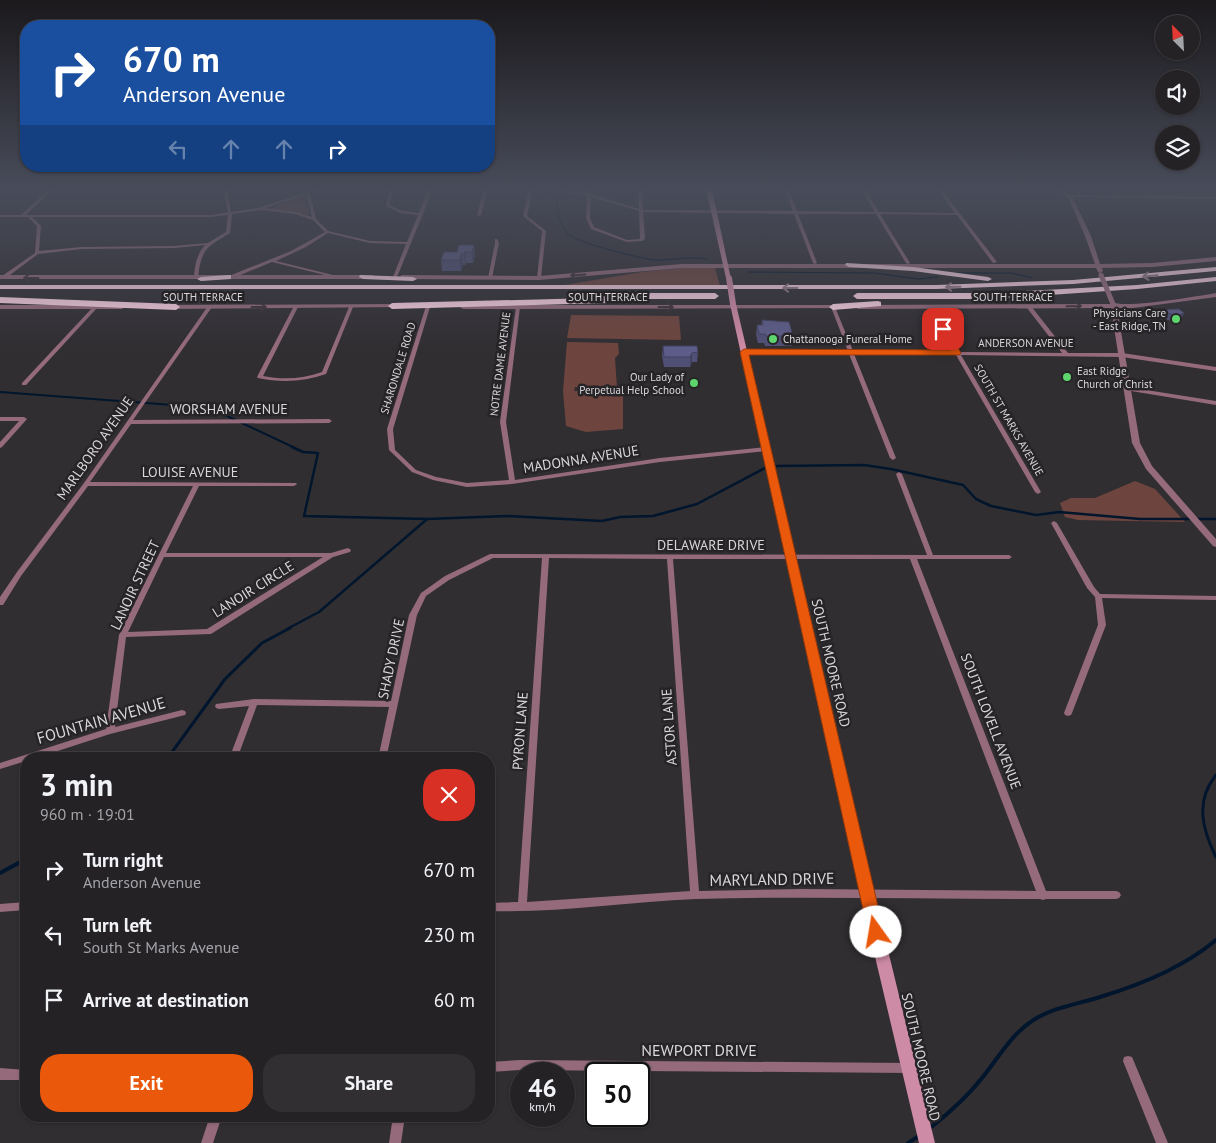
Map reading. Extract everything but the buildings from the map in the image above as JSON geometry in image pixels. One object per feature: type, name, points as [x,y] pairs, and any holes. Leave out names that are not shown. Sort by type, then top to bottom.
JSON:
[{"type":"highway","points":[[849,265],[987,279],[1073,282]]},
{"type":"highway","points":[[0,286],[936,288],[1073,282],[1216,270]]},
{"type":"highway","points":[[0,286],[230,277]]},
{"type":"highway","points":[[363,278],[532,283],[565,287]]},
{"type":"highway","points":[[833,307],[1137,287],[1216,279]]},
{"type":"highway","points":[[0,295],[989,296]]},
{"type":"highway","points":[[392,306],[659,299],[672,296]]},
{"type":"highway","points":[[0,300],[176,307]]},
{"type":"main road","name":"SOUTH MOORE ROAD","points":[[722,242],[744,352],[867,894],[927,1143]]},
{"type":"street","points":[[37,253],[38,242]]},
{"type":"street","points":[[2,278],[37,253],[82,248],[174,248],[210,242]]},
{"type":"street","points":[[230,277],[272,261],[307,242]]},
{"type":"street","points":[[376,242],[407,244],[395,277]]},
{"type":"street","points":[[490,278],[497,242]]},
{"type":"street","points":[[539,278],[543,242]]},
{"type":"street","points":[[807,242],[815,263]]},
{"type":"street","points":[[895,242],[908,263]]},
{"type":"street","points":[[979,242],[995,262]]},
{"type":"street","points":[[1089,242],[1113,305],[1136,443],[1149,467],[1216,544]]},
{"type":"street","points":[[196,276],[198,259],[201,251],[207,244]]},
{"type":"street","points":[[2,278],[196,276],[539,278],[667,266],[1099,266],[1152,265],[1216,258]]},
{"type":"street","points":[[272,261],[336,278]]},
{"type":"street","name":"SOUTH TERRACE","points":[[0,307],[1029,307],[1133,306],[1216,296]]},
{"type":"street","name":"MARLBORO AVENUE","points":[[0,603],[210,307]]},
{"type":"street","points":[[296,307],[260,377],[267,379],[310,379],[324,373],[351,307]]},
{"type":"street","name":"SHARONDALE ROAD","points":[[403,462],[392,450],[390,429],[428,307]]},
{"type":"street","name":"NOTRE DAME AVENUE","points":[[512,482],[503,422],[518,307]]},
{"type":"street","points":[[833,307],[893,458]]},
{"type":"street","name":"SOUTH ST MARKS AVENUE","points":[[930,307],[1038,492]]},
{"type":"street","points":[[1029,307],[1065,353]]},
{"type":"street","points":[[24,384],[95,308]]},
{"type":"street","name":"ANDERSON AVENUE","points":[[744,352],[1065,353],[1122,355],[1216,369]]},
{"type":"street","points":[[1127,388],[1216,403]]},
{"type":"street","points":[[0,419],[24,419],[0,446]]},
{"type":"street","name":"WORSHAM AVENUE","points":[[130,422],[329,421]]},
{"type":"street","name":"MADONNA AVENUE","points":[[403,462],[414,471],[435,479],[467,484],[512,482],[660,460],[767,449]]},
{"type":"street","points":[[899,474],[931,557]]},
{"type":"street","name":"LOUISE AVENUE","points":[[86,484],[294,484]]},
{"type":"street","name":"LANOIR STREET","points":[[110,731],[123,635],[196,485]]},
{"type":"street","points":[[1054,523],[1091,588],[1098,596],[1102,625],[1068,713]]},
{"type":"street","name":"LANOIR CIRCLE","points":[[123,635],[208,632],[332,555],[348,550]]},
{"type":"street","name":"LANOIR CIRCLE","points":[[162,555],[332,555]]},
{"type":"street","name":"DELAWARE DRIVE","points":[[447,578],[492,556],[670,558],[1009,556]]},
{"type":"street","name":"PYRON LANE","points":[[522,907],[546,556]]},
{"type":"street","name":"SOUTH LOVELL AVENUE","points":[[913,557],[1043,896]]},
{"type":"street","name":"ASTOR LANE","points":[[670,558],[695,895]]},
{"type":"street","name":"SHADY DRIVE","points":[[384,752],[413,616],[423,595],[447,578]]},
{"type":"street","points":[[1098,596],[1216,598]]},
{"type":"street","points":[[236,752],[254,702]]},
{"type":"street","points":[[219,706],[254,702],[394,704]]},
{"type":"street","name":"FOUNTAIN AVENUE","points":[[44,752],[110,731],[182,713]]},
{"type":"street","name":"FOUNTAIN AVENUE","points":[[0,766],[20,760]]},
{"type":"street","name":"MARYLAND DRIVE","points":[[495,907],[522,907],[695,895],[1116,895]]},
{"type":"street","points":[[0,908],[20,906]]},
{"type":"street","points":[[1128,1061],[1162,1143]]},
{"type":"street","name":"NEWPORT DRIVE","points":[[495,1067],[530,1065],[909,1068]]},
{"type":"street","points":[[0,1074],[20,1075]]},
{"type":"street","points":[[207,1143],[214,1122]]},
{"type":"street","points":[[395,1143],[398,1122]]},
{"type":"shaded area","points":[[682,268],[715,268],[720,286],[565,285],[642,272]]},
{"type":"shaded area","points":[[571,315],[679,316],[681,340],[567,338]]},
{"type":"shaded area","points":[[567,342],[618,343],[619,354],[615,358],[617,388],[575,387],[574,391],[623,393],[623,429],[586,432],[566,426],[563,391]]},
{"type":"shaded area","points":[[1135,481],[1155,489],[1185,522],[1078,520],[1065,517],[1060,503],[1071,498],[1095,498]]},
{"type":"waterway","points":[[587,242],[610,250],[657,260],[707,259]]},
{"type":"waterway","points":[[748,272],[875,273],[918,279],[938,277]]},
{"type":"waterway","points":[[957,273],[1012,273],[1032,278]]},
{"type":"waterway","points":[[0,392],[199,407],[227,416],[295,448]]},
{"type":"waterway","points":[[292,447],[303,452],[318,453],[304,516],[427,519],[507,516],[602,521],[620,517],[653,516],[697,504],[765,468]]},
{"type":"waterway","points":[[777,466],[864,465],[891,469],[963,485],[976,499],[991,506],[1036,515],[1059,512],[1140,519],[1216,519]]},
{"type":"waterway","points":[[287,629],[319,612],[426,520]]},
{"type":"waterway","points":[[172,752],[225,679],[262,643],[290,628]]},
{"type":"waterway","points":[[1216,775],[1209,785],[1203,805],[1204,826],[1216,857]]},
{"type":"waterway","points":[[0,873],[20,862]]},
{"type":"waterway","points":[[930,1128],[964,1098],[1019,1031],[1035,1019],[1059,1009],[1146,981],[1190,959],[1216,940]]},
{"type":"waterway","points":[[908,1143],[919,1136]]},
{"type":"place","name":"Physicians Care - East Ridge, TN","points":[[1176,319]]},
{"type":"place","name":"Chattanooga Funeral Home","points":[[773,339]]},
{"type":"place","name":"East Ridge Church of Christ","points":[[1067,377]]},
{"type":"place","name":"Our Lady of Perpetual Help School","points":[[694,383]]},
{"type":"route","points":[[876,932],[744,352],[956,353],[943,329]]}]
